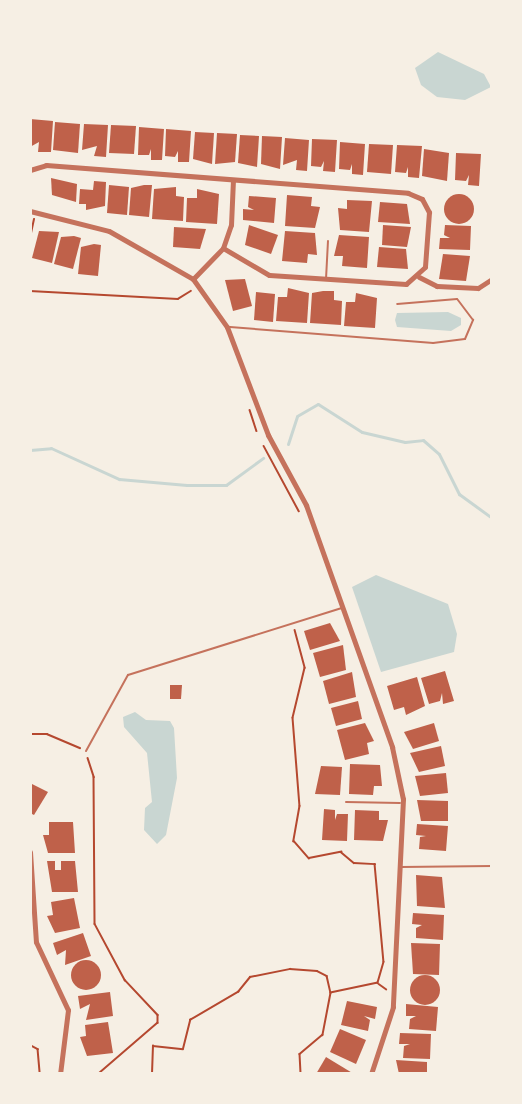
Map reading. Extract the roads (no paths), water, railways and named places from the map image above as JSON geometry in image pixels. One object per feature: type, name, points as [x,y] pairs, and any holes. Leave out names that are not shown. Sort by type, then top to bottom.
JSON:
[{"type":"street","points":[[30,170],[46,165],[408,193],[422,199],[429,212],[419,277]]},
{"type":"street","points":[[193,279],[223,248],[231,225],[233,180]]},
{"type":"street","points":[[33,212],[110,231],[193,279],[227,327],[268,435],[306,505],[392,747],[403,803],[394,990],[371,1074]]},
{"type":"street","points":[[223,248],[269,275],[406,284],[419,277]]},
{"type":"street","points":[[419,277],[437,286],[478,288],[492,279]]},
{"type":"street","points":[[30,852],[32,917],[42,960],[68,1010],[60,1074]]},
{"type":"lane","points":[[326,279],[328,241]]},
{"type":"lane","points":[[227,327],[433,344],[465,339],[473,320],[457,299],[397,304]]},
{"type":"lane","points":[[86,752],[128,675],[344,607]]},
{"type":"lane","points":[[346,802],[403,803]]},
{"type":"lane","points":[[401,867],[492,866]]},
{"type":"waterway","points":[[288,444],[297,416],[318,404],[362,432],[405,442],[423,440],[439,454],[459,494],[492,518]]},
{"type":"waterway","points":[[30,450],[51,448],[119,479],[187,485],[226,485],[263,458]]}]
